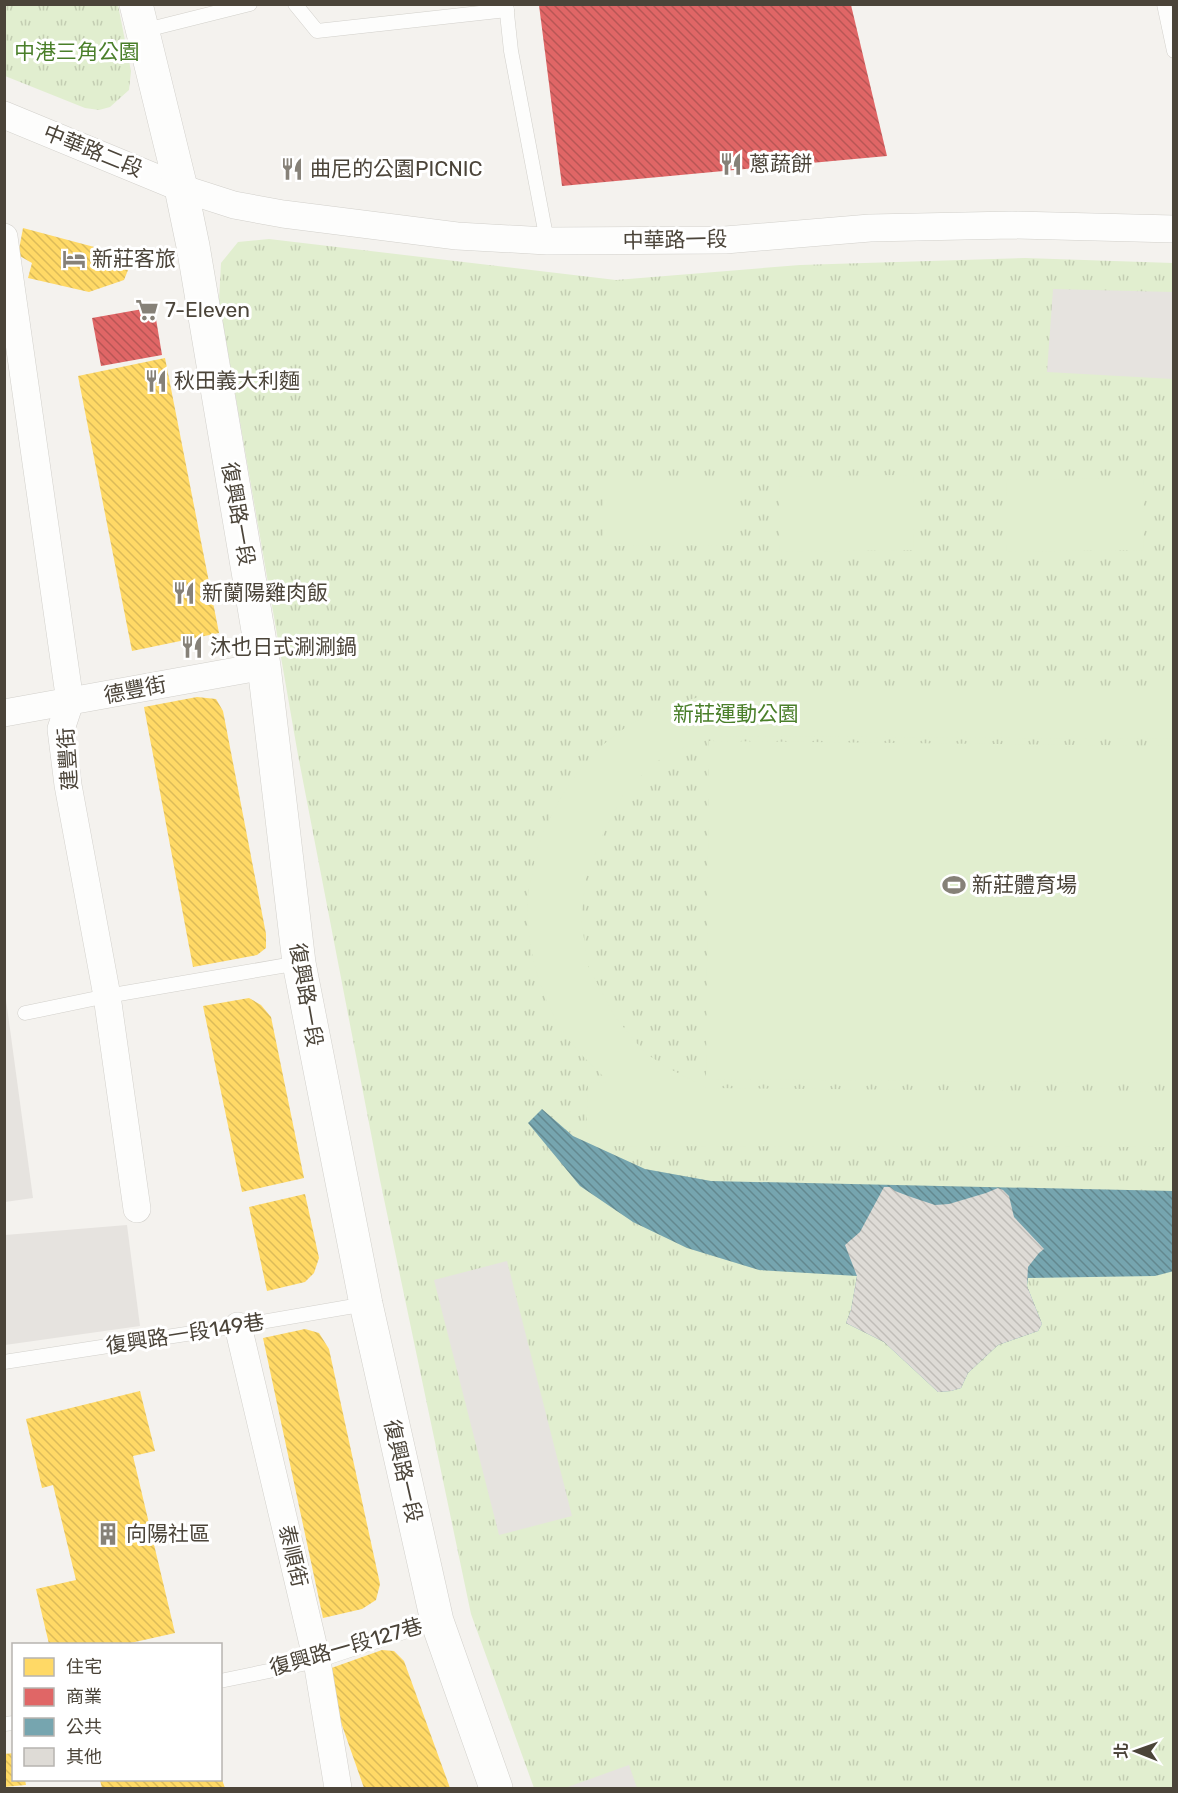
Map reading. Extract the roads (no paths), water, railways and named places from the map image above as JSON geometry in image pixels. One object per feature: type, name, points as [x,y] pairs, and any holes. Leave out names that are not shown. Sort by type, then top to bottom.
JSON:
[{"type":"street","name":"復興路一段","points":[[139,18],[193,246],[264,666],[299,963],[366,1304],[437,1621],[496,1788]]},
{"type":"street","name":"中華路二段","points":[[4,115],[181,188]]},
{"type":"street","name":"中華路一段","points":[[181,188],[234,205],[284,214],[457,236],[547,242],[725,240],[870,228],[1012,225],[1173,229]]},
{"type":"street","name":"建豐街","points":[[4,237],[70,702],[61,729],[68,785],[107,996],[137,1209]]},
{"type":"street","name":"德豐街","points":[[4,713],[264,666]]},
{"type":"street","name":"泰順街","points":[[238,1326],[317,1660],[338,1788]]},
{"type":"lane","points":[[139,18],[250,4]]},
{"type":"lane","points":[[295,4],[317,31],[507,7],[511,51],[547,242]]},
{"type":"lane","points":[[1164,4],[1173,51]]},
{"type":"lane","points":[[25,1013],[107,996],[299,963]]},
{"type":"lane","name":"復興路一段149巷","points":[[4,1362],[366,1304]]},
{"type":"lane","name":"復興路一段127巷","points":[[222,1681],[317,1660],[437,1621]]},
{"type":"place","name":"蔥蔬餅","points":[[731,164]]},
{"type":"place","name":"曲尼的公園PICNIC","points":[[292,169]]},
{"type":"place","name":"新莊客旅","points":[[74,259]]},
{"type":"place","name":"7-Eleven","points":[[147,310]]},
{"type":"place","name":"秋田義大利麵","points":[[156,381]]},
{"type":"place","name":"新蘭陽雞肉飯","points":[[184,593]]},
{"type":"place","name":"沐也日式涮涮鍋","points":[[192,647]]},
{"type":"place","name":"新莊體育場","points":[[954,885]]},
{"type":"place","name":"向陽社區","points":[[108,1534]]},
{"type":"park label","name":"中港三角公園","points":[[77,52]]},
{"type":"park label","name":"新莊運動公園","points":[[736,714]]}]
